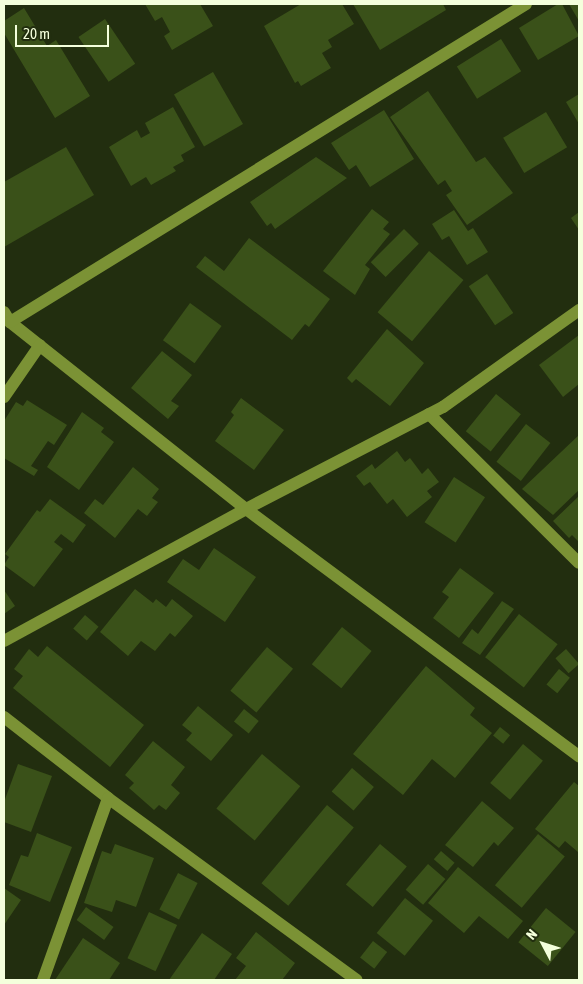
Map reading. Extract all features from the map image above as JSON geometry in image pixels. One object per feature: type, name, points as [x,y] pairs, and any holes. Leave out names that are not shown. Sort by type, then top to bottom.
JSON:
[{"type":"street","points":[[526,4],[7,317],[246,509],[579,756]]},
{"type":"street","points":[[4,641],[246,509],[429,414],[579,310]]},
{"type":"street","points":[[4,397],[40,345]]},
{"type":"street","points":[[429,414],[579,563]]},
{"type":"street","points":[[4,717],[108,798],[357,980]]},
{"type":"street","points":[[43,980],[108,798]]},
{"type":"building","points":[[145,4],[200,4],[213,26],[172,50],[164,36],[170,32],[162,17],[155,21]]},
{"type":"building","points":[[301,4],[342,4],[354,24],[328,40],[332,47],[322,53],[331,68],[301,86],[298,81],[295,83],[264,26]]},
{"type":"building","points":[[353,4],[443,4],[446,10],[380,50]]},
{"type":"building","points":[[558,4],[562,4],[579,36],[538,60],[519,28]]},
{"type":"building","points":[[569,4],[579,4],[579,21]]},
{"type":"building","points":[[24,8],[47,46],[56,40],[90,96],[55,118],[4,33],[4,21]]},
{"type":"building","points":[[105,19],[135,64],[109,82],[78,37]]},
{"type":"building","points":[[501,39],[521,71],[477,99],[457,67]]},
{"type":"building","points":[[213,72],[243,124],[204,146],[174,95]]},
{"type":"building","points":[[428,91],[476,162],[485,157],[513,193],[467,225],[446,195],[452,191],[445,180],[438,185],[390,117]]},
{"type":"building","points":[[579,94],[579,124],[566,102]]},
{"type":"building","points":[[173,107],[195,147],[181,155],[184,161],[173,167],[176,171],[151,185],[146,177],[131,186],[109,147],[137,130],[141,138],[150,133],[145,123]]},
{"type":"building","points":[[384,110],[414,159],[370,187],[356,165],[349,170],[331,143]]},
{"type":"building","points":[[546,112],[567,147],[524,173],[503,138]]},
{"type":"building","points":[[66,147],[94,195],[4,247],[4,182]]},
{"type":"building","points":[[316,157],[347,178],[275,229],[271,223],[267,226],[250,202]]},
{"type":"building","points":[[372,209],[389,222],[383,229],[390,234],[365,265],[370,269],[355,295],[323,271]]},
{"type":"building","points":[[454,210],[468,231],[473,228],[488,252],[467,265],[449,236],[442,240],[432,224]]},
{"type":"building","points":[[579,212],[579,230],[571,218]]},
{"type":"building","points":[[404,229],[419,244],[386,277],[371,262]]},
{"type":"building","points":[[249,238],[330,299],[309,327],[305,324],[292,340],[196,267],[205,256],[224,271]]},
{"type":"building","points":[[429,251],[463,280],[412,341],[378,312]]},
{"type":"building","points":[[487,274],[513,313],[495,325],[469,286]]},
{"type":"building","points":[[190,303],[222,326],[195,363],[163,340]]},
{"type":"building","points":[[387,329],[424,363],[390,406],[356,379],[352,383],[347,378]]},
{"type":"building","points":[[579,335],[579,384],[563,397],[539,365]]},
{"type":"building","points":[[162,351],[192,375],[171,401],[179,406],[168,419],[131,388]]},
{"type":"building","points":[[496,394],[521,414],[491,451],[466,431]]},
{"type":"building","points":[[241,398],[284,430],[254,470],[215,441],[234,415],[231,412]]},
{"type":"building","points":[[27,400],[67,425],[54,445],[48,441],[31,466],[38,470],[34,476],[4,458],[4,421],[16,402],[23,406]]},
{"type":"building","points":[[82,412],[104,428],[101,432],[114,442],[79,490],[47,467]]},
{"type":"building","points":[[526,424],[550,443],[521,481],[496,462]]},
{"type":"building","points":[[579,435],[579,490],[553,515],[522,489]]},
{"type":"building","points":[[397,451],[405,462],[410,458],[422,474],[428,468],[439,482],[427,491],[432,497],[407,517],[393,499],[387,504],[370,482],[364,486],[356,476],[372,464],[375,469]]},
{"type":"building","points":[[133,467],[159,489],[152,498],[158,502],[147,516],[138,509],[115,538],[84,513],[95,499],[103,505]]},
{"type":"building","points":[[454,477],[485,497],[456,542],[425,522]]},
{"type":"building","points":[[579,496],[579,542],[572,535],[569,538],[553,521]]},
{"type":"building","points":[[50,499],[86,525],[73,543],[61,534],[54,542],[63,549],[34,587],[4,565],[9,557],[5,554],[37,510],[40,512]]},
{"type":"building","points":[[214,548],[256,577],[225,622],[167,582],[183,559],[199,570]]},
{"type":"building","points":[[460,568],[494,593],[459,638],[433,618],[449,597],[442,592]]},
{"type":"building","points":[[135,589],[153,603],[156,599],[166,607],[172,599],[193,616],[175,637],[170,633],[155,651],[141,641],[128,656],[100,632]]},
{"type":"building","points":[[4,590],[15,606],[4,614]]},
{"type":"building","points":[[502,601],[514,609],[480,655],[462,643],[472,629],[478,634]]},
{"type":"building","points":[[519,614],[558,644],[524,688],[485,657]]},
{"type":"building","points":[[85,615],[99,627],[87,640],[73,629]]},
{"type":"building","points":[[342,627],[372,651],[341,688],[312,664]]},
{"type":"building","points":[[47,646],[144,725],[110,767],[13,688],[23,676],[14,669],[29,649],[38,657]]},
{"type":"building","points":[[267,647],[293,669],[256,713],[230,691]]},
{"type":"building","points":[[566,649],[579,664],[569,673],[555,658]]},
{"type":"building","points":[[426,666],[475,708],[470,715],[492,733],[455,778],[432,759],[403,795],[353,754]]},
{"type":"building","points":[[559,669],[570,678],[557,693],[546,685]]},
{"type":"building","points":[[198,706],[233,735],[211,761],[186,740],[192,733],[182,725]]},
{"type":"building","points":[[244,709],[259,721],[249,733],[234,721]]},
{"type":"building","points":[[500,727],[510,735],[503,744],[493,736]]},
{"type":"building","points":[[153,741],[185,767],[171,785],[180,793],[166,810],[159,805],[154,810],[129,788],[134,783],[125,775]]},
{"type":"building","points":[[523,744],[543,761],[510,800],[490,783]]},
{"type":"building","points":[[262,754],[300,786],[255,841],[216,808]]},
{"type":"building","points":[[18,764],[52,776],[31,832],[4,822],[4,802]]},
{"type":"building","points":[[352,768],[374,787],[354,810],[332,791]]},
{"type":"building","points":[[574,782],[579,786],[578,852],[565,841],[559,848],[535,829]]},
{"type":"building","points":[[482,801],[514,828],[498,846],[494,842],[473,867],[445,845]]},
{"type":"building","points":[[327,805],[354,827],[288,906],[261,883]]},
{"type":"building","points":[[37,833],[72,847],[50,902],[9,885],[21,855],[28,857]]},
{"type":"building","points":[[538,834],[565,856],[522,908],[495,885]]},
{"type":"building","points":[[115,844],[154,858],[136,907],[116,900],[112,912],[84,903],[102,851],[111,854]]},
{"type":"building","points":[[380,844],[407,866],[373,907],[346,885]]},
{"type":"building","points":[[441,851],[455,863],[447,871],[434,859]]},
{"type":"building","points":[[428,864],[445,879],[423,905],[406,890]]},
{"type":"building","points":[[458,867],[523,921],[508,939],[479,916],[464,933],[428,903]]},
{"type":"building","points":[[178,873],[198,883],[179,920],[159,910]]},
{"type":"building","points":[[4,888],[21,900],[4,925]]},
{"type":"building","points":[[405,898],[433,921],[405,956],[377,933]]},
{"type":"building","points":[[86,907],[114,927],[104,940],[77,920]]},
{"type":"building","points":[[546,908],[576,932],[548,966],[518,942]]},
{"type":"building","points":[[149,912],[177,925],[156,971],[127,958]]},
{"type":"building","points":[[256,932],[295,963],[282,980],[235,980],[246,966],[236,958]]},
{"type":"building","points":[[202,933],[232,954],[214,980],[169,980]]},
{"type":"building","points":[[83,938],[120,963],[109,980],[55,980]]},
{"type":"building","points":[[373,941],[387,952],[374,969],[360,958]]}]
